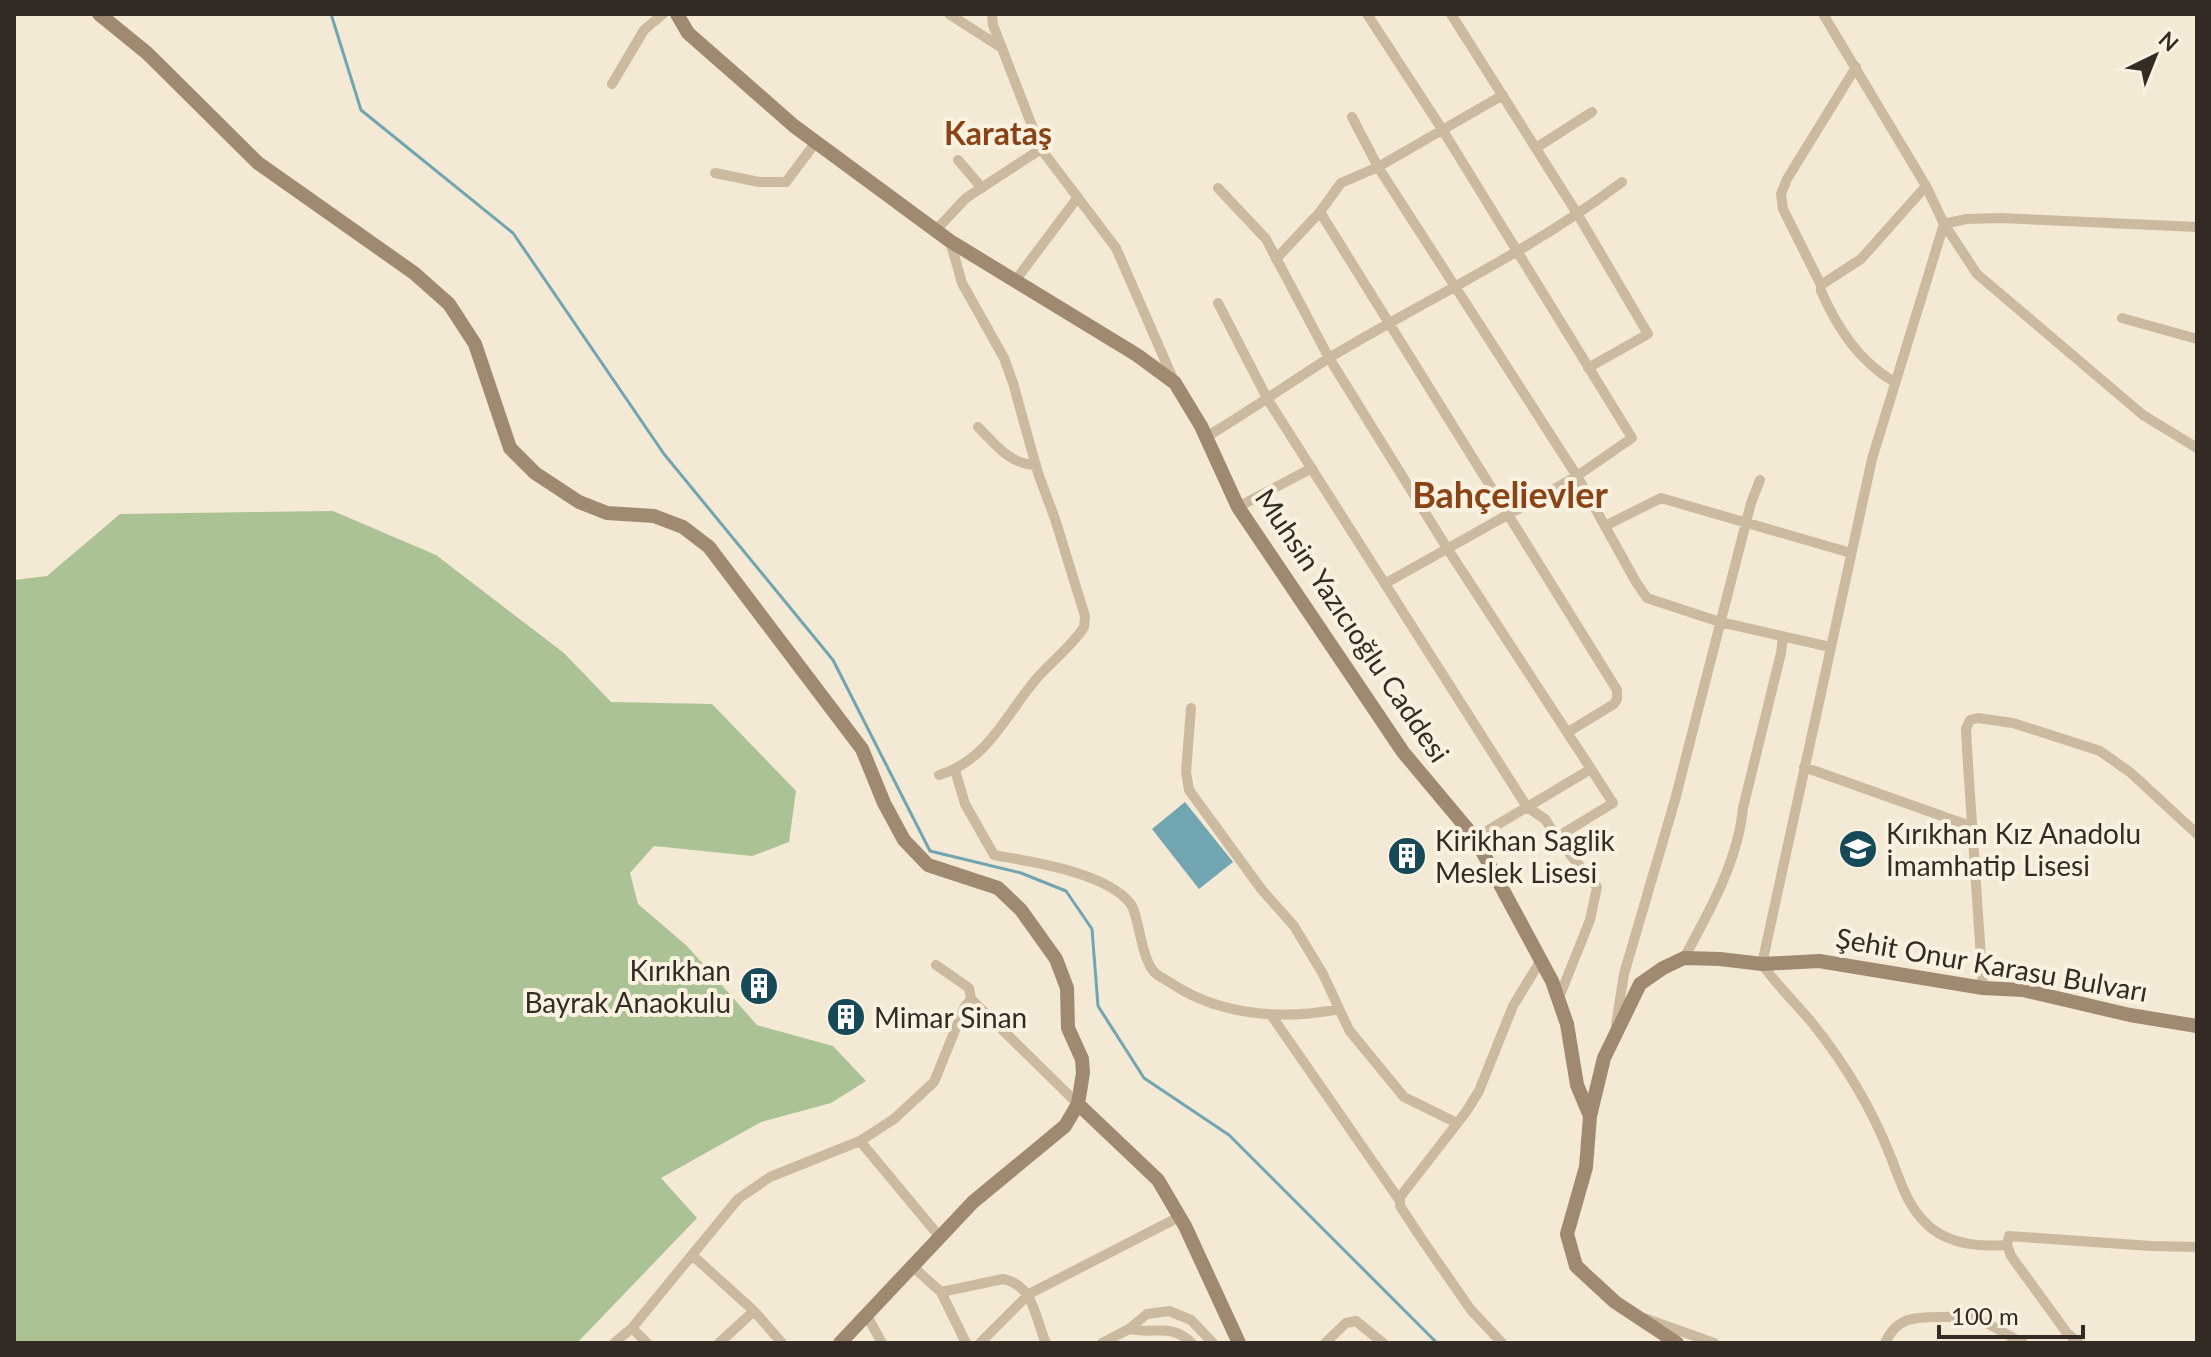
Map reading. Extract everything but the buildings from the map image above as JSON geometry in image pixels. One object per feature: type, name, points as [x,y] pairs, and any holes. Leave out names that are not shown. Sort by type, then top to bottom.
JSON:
[{"type":"street","points":[[99,14],[147,53],[258,163],[414,273],[449,304],[475,344],[510,448],[535,473],[579,502],[607,513],[654,516],[683,527],[709,547],[862,749],[884,803],[904,840],[928,865],[998,888],[1021,910],[1056,959],[1067,988],[1068,1028],[1082,1059],[1078,1104],[1065,1126],[973,1202],[840,1343]]},
{"type":"street","points":[[612,84],[644,30],[663,14]]},
{"type":"street","points":[[677,14],[688,33],[816,142],[950,241],[1137,355],[1175,383]]},
{"type":"street","points":[[949,14],[1002,48]]},
{"type":"street","points":[[992,14],[993,25],[1041,149],[1116,248],[1175,383]]},
{"type":"street","points":[[1367,14],[1442,129],[1632,438],[1577,476],[1386,583]]},
{"type":"street","points":[[1451,14],[1578,215],[1648,334],[1588,368]]},
{"type":"street","points":[[1823,14],[1926,186],[1944,224],[1977,274],[2143,415],[2197,448]]},
{"type":"street","points":[[1856,67],[1787,179],[1781,194],[1783,209],[1821,285],[1835,324],[1873,369],[1894,382]]},
{"type":"street","points":[[1276,259],[1320,212],[1341,183],[1378,167],[1503,95]]},
{"type":"street","points":[[1536,148],[1592,112]]},
{"type":"street","points":[[1352,117],[1378,167],[1577,476],[1647,598],[1720,622],[1830,647]]},
{"type":"street","points":[[715,173],[759,182],[786,182],[816,142]]},
{"type":"street","points":[[936,230],[966,198],[1041,149]]},
{"type":"street","points":[[958,160],[982,188]]},
{"type":"street","points":[[1206,437],[1329,358],[1455,289],[1578,215],[1622,182]]},
{"type":"street","points":[[1821,285],[1861,259],[1926,186]]},
{"type":"street","points":[[1218,188],[1266,239],[1329,358],[1447,548],[1613,803],[1559,836],[1559,841]]},
{"type":"street","points":[[1015,281],[1078,197]]},
{"type":"street","points":[[1320,212],[1617,690],[1614,704],[1568,732]]},
{"type":"street","points":[[1944,224],[1966,219],[2001,218],[2197,227]]},
{"type":"street","points":[[1944,224],[1872,459],[1762,964],[1776,985],[1794,1002],[1828,1045],[1869,1107],[1912,1208],[1932,1229],[1954,1241],[1984,1247],[2007,1245]]},
{"type":"street","points":[[939,775],[955,770],[997,735],[1027,689],[1084,627],[1085,616],[1004,358],[962,283],[950,241]]},
{"type":"street","points":[[1218,303],[1268,400],[1527,807],[1545,819],[1597,887],[1590,920],[1558,1000]]},
{"type":"street","points":[[2122,318],[2197,339]]},
{"type":"street","name":"Muhsin Yazıcıoğlu Caddesi","points":[[1175,383],[1206,437],[1238,507],[1403,752],[1475,838],[1541,960],[1567,1024],[1577,1085],[1590,1116],[1586,1167],[1567,1234],[1576,1266],[1615,1302],[1677,1343]]},
{"type":"street","points":[[978,427],[1011,459],[1021,464],[1036,465]]},
{"type":"street","points":[[1238,507],[1312,468]]},
{"type":"street","points":[[1614,1039],[1624,974],[1675,800],[1746,522],[1760,480]]},
{"type":"street","points":[[1605,526],[1661,498],[1851,553]]},
{"type":"street","points":[[1590,1116],[1604,1058],[1640,984],[1684,958],[1711,907],[1741,830],[1743,808],[1783,637]]},
{"type":"street","points":[[1191,708],[1186,772],[1189,790],[1262,890],[1294,926],[1323,974],[1349,1030],[1404,1097],[1457,1123]]},
{"type":"street","points":[[1983,988],[1966,729],[1970,720],[1978,718],[2013,723],[2100,751],[2131,773],[2197,834]]},
{"type":"street","points":[[1804,767],[1973,827]]},
{"type":"street","points":[[1475,838],[1591,769]]},
{"type":"street","points":[[955,770],[965,804],[994,855],[1058,867],[1110,887],[1132,905],[1138,937],[1154,972],[1195,998],[1271,1015],[1306,1016],[1339,1009]]},
{"type":"street","name":"Şehit Onur Karasu Bulvarı","points":[[1684,958],[1762,964],[1819,961],[1983,988],[2023,990],[2130,1015],[2197,1026]]},
{"type":"street","points":[[1502,1343],[1471,1310],[1407,1219],[1400,1201],[1406,1187],[1479,1091],[1513,1006],[1541,960]]},
{"type":"street","points":[[936,965],[969,988],[971,999],[1158,1180],[1239,1343]]},
{"type":"street","points":[[614,1343],[632,1328],[738,1199],[770,1177],[860,1141],[894,1119],[934,1082],[964,1008],[971,999]]},
{"type":"street","points":[[1271,1015],[1400,1201]]},
{"type":"street","points":[[860,1141],[939,1236]]},
{"type":"street","points":[[980,1343],[1029,1294],[1179,1217]]},
{"type":"street","points":[[2079,1343],[2067,1333],[2023,1274],[2007,1245],[2009,1236],[2197,1247]]},
{"type":"street","points":[[692,1255],[754,1311],[782,1343]]},
{"type":"street","points":[[911,1265],[941,1292],[966,1343]]},
{"type":"street","points":[[941,1292],[1003,1279],[1010,1281],[1029,1294],[1046,1343]]},
{"type":"street","points":[[719,1343],[754,1311]]},
{"type":"street","points":[[1102,1343],[1129,1329],[1147,1314],[1169,1311],[1191,1320],[1213,1343]]},
{"type":"street","points":[[1885,1343],[1896,1326],[1922,1315],[1975,1319],[2023,1343]]},
{"type":"street","points":[[867,1316],[882,1343]]},
{"type":"street","points":[[1636,1316],[1714,1343]]},
{"type":"street","points":[[1325,1343],[1346,1323],[1356,1321],[1383,1343]]},
{"type":"street","points":[[632,1328],[647,1343]]},
{"type":"street","points":[[1129,1329],[1145,1338],[1151,1330],[1170,1329],[1192,1343]]},
{"type":"green space","points":[[333,511],[436,555],[564,653],[611,702],[712,704],[796,791],[789,842],[752,856],[654,846],[630,873],[638,904],[687,946],[757,1025],[833,1046],[866,1081],[831,1103],[761,1122],[661,1178],[697,1218],[577,1343],[14,1343],[14,580],[47,576],[120,514]]},
{"type":"water","points":[[1185,802],[1233,862],[1199,889],[1152,829]]},
{"type":"waterway","points":[[331,14],[361,110],[513,233],[664,454],[833,660],[930,851],[1021,873],[1066,891],[1092,929],[1098,1006],[1144,1078],[1229,1135],[1437,1343]]},
{"type":"place","name":"Kırıkhan Kız Anadolu İmamhatip Lisesi","points":[[1858,849]]},
{"type":"place","name":"Kirikhan Saglik Meslek Lisesi","points":[[1407,856]]},
{"type":"place","name":"Kırıkhan Bayrak Anaokulu","points":[[759,986]]},
{"type":"place","name":"Mimar Sinan","points":[[846,1017]]},
{"type":"district","name":"Karataş","points":[[998,132]]},
{"type":"district","name":"Bahçelievler","points":[[1510,494]]}]
